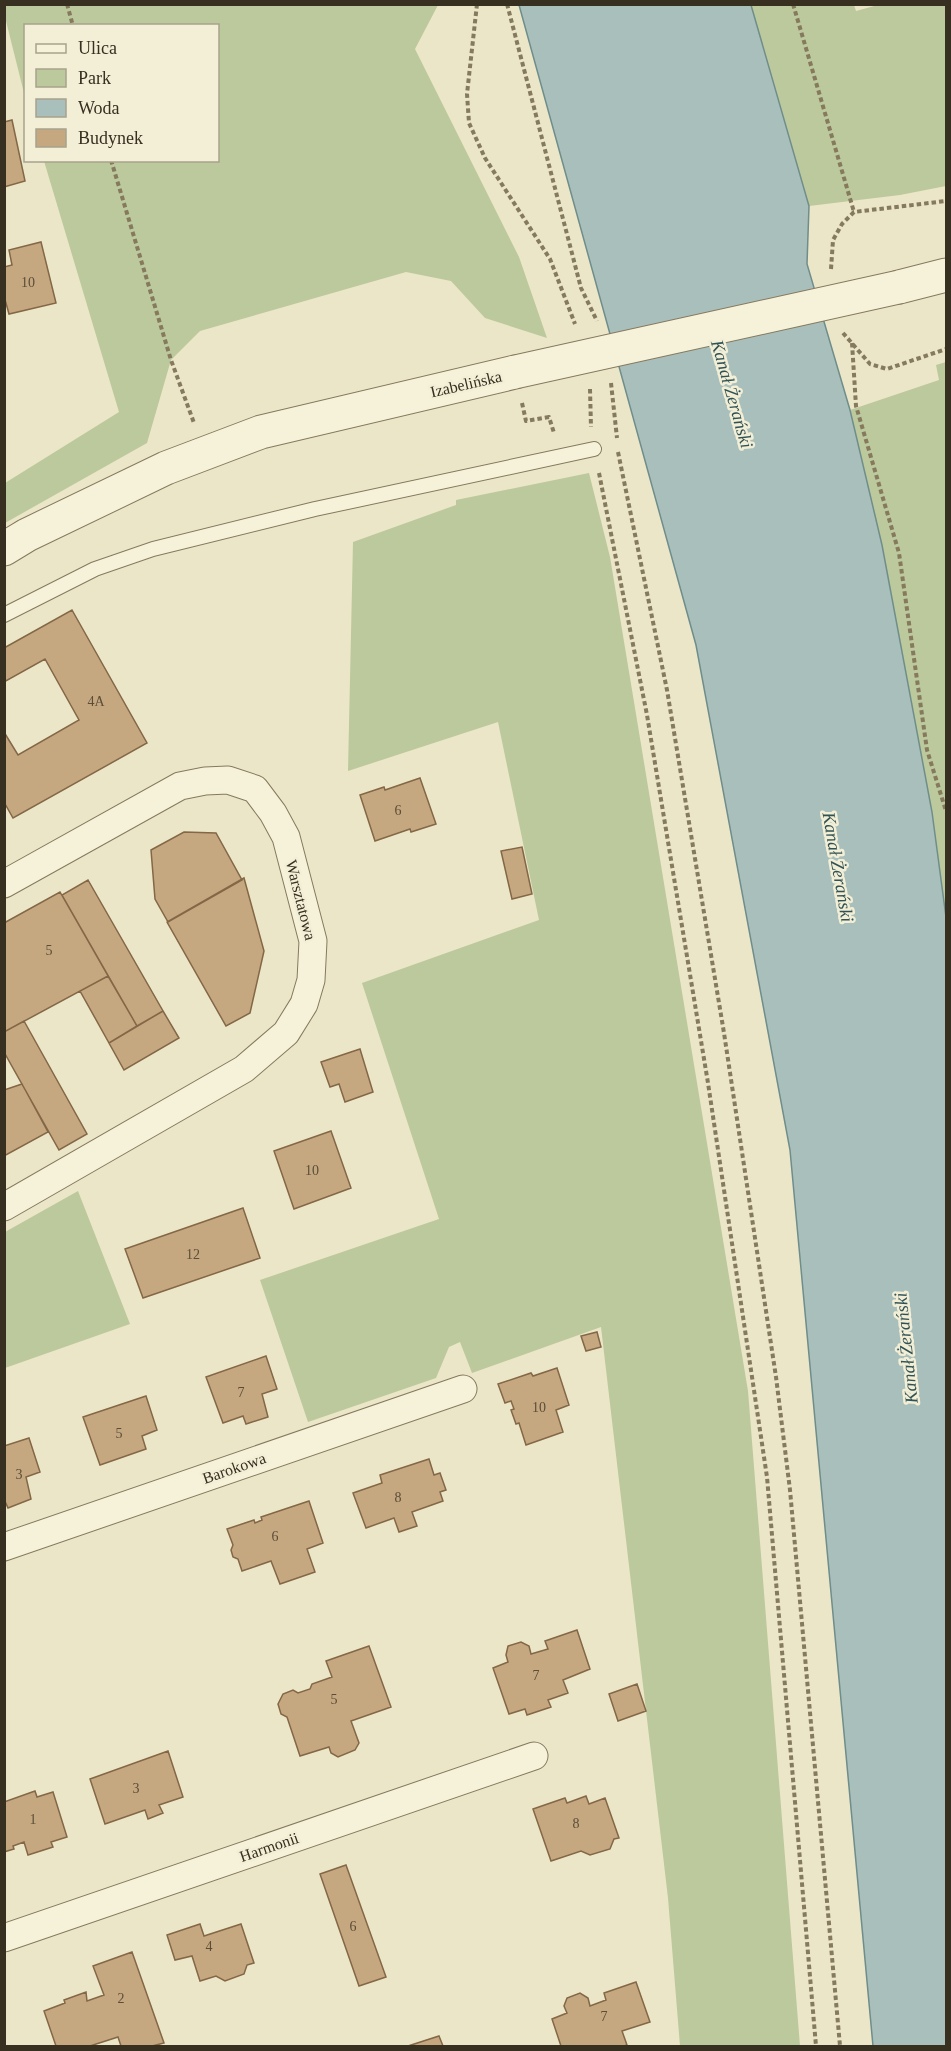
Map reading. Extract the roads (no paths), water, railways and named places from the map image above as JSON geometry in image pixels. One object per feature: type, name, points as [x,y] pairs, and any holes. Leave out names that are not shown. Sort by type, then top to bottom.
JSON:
[{"type":"street","name":"Izabelińska","points":[[4,549],[27,535],[166,468],[261,432],[518,387],[946,275]]},
{"type":"street","name":"Warsztatowa","points":[[4,884],[180,786],[205,781],[228,780],[255,789],[273,813],[286,837],[313,941],[311,980],[304,1004],[286,1033],[244,1069],[4,1207]]},
{"type":"street","name":"Barokowa","points":[[4,1547],[463,1389]]},
{"type":"street","name":"Harmonii","points":[[4,1938],[534,1756]]},
{"type":"lane","points":[[4,615],[95,569],[153,549],[315,509],[594,449]]},
{"type":"water","name":"Kanał Żerański","points":[[519,5],[751,5],[809,206],[807,264],[850,410],[882,545],[932,812],[946,917],[946,2046],[873,2046],[790,1150],[696,645]]}]
